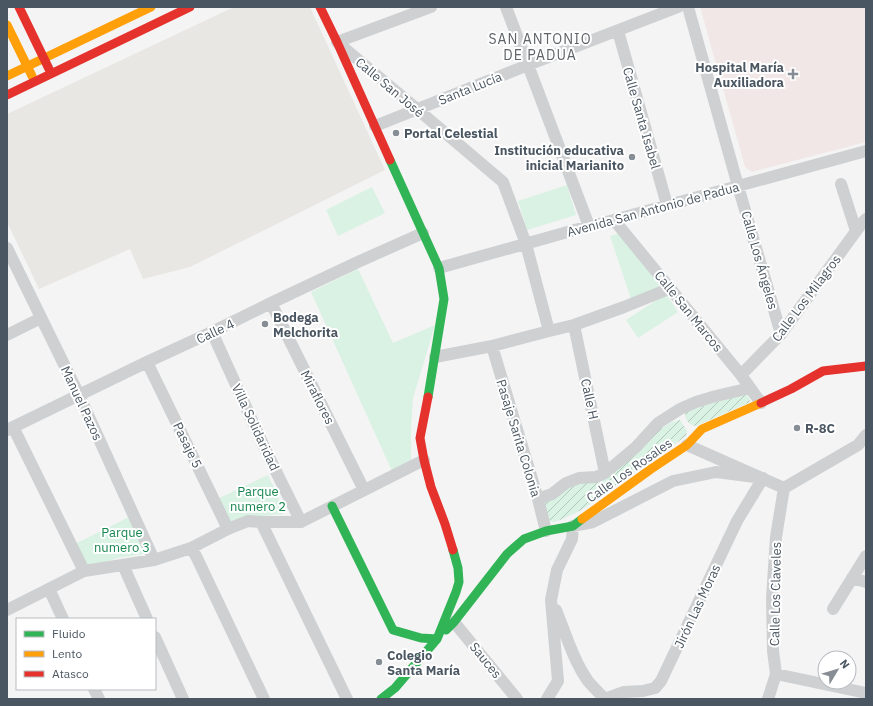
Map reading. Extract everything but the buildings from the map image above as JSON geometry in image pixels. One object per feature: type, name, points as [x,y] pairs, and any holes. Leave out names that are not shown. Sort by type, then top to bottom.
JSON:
[{"type":"street","points":[[19,7],[51,74]]},
{"type":"street","points":[[7,76],[151,7]]},
{"type":"street","points":[[7,95],[190,7]]},
{"type":"street","points":[[320,7],[439,268],[444,299],[420,438],[431,487],[445,524],[458,568],[459,582],[436,639],[393,694],[381,699]]},
{"type":"street","points":[[337,42],[431,7]]},
{"type":"street","points":[[506,7],[589,226]]},
{"type":"street","name":"Santa Lucía","points":[[375,126],[678,7]]},
{"type":"street","name":"Calle Los Ángeles","points":[[688,7],[781,334]]},
{"type":"street","points":[[7,25],[34,81]]},
{"type":"street","name":"Calle Santa Isabel","points":[[618,31],[667,205]]},
{"type":"street","name":"Calle San José","points":[[337,42],[503,182],[526,244],[549,331]]},
{"type":"street","name":"Avenida San Antonio de Padua","points":[[439,268],[866,150]]},
{"type":"street","points":[[841,184],[856,231]]},
{"type":"street","name":"Calle Los Milagros","points":[[741,375],[781,334],[866,219]]},
{"type":"street","name":"Calle San Marcos","points":[[614,220],[741,375],[761,403]]},
{"type":"street","name":"Calle 4","points":[[10,429],[271,303],[423,233]]},
{"type":"street","name":"Manuel Pazos","points":[[7,248],[79,395],[154,560]]},
{"type":"street","points":[[435,357],[492,346],[574,325],[670,288]]},
{"type":"street","name":"Miraflores","points":[[271,303],[364,490]]},
{"type":"street","points":[[7,335],[41,318]]},
{"type":"street","name":"Calle H","points":[[574,325],[605,473]]},
{"type":"street","name":"Villa Solidaridad","points":[[212,332],[265,449],[301,522]]},
{"type":"street","name":"Pasaje Sarita Colonia","points":[[492,346],[538,499],[546,531]]},
{"type":"street","name":"Pasaje 5","points":[[147,362],[228,529]]},
{"type":"street","name":"Calle Los Rosales","points":[[436,639],[454,622],[506,554],[524,539],[546,531],[572,526],[687,445],[702,429],[791,389],[823,371],[866,366]]},
{"type":"street","points":[[538,499],[552,494],[566,484],[579,478],[596,477],[605,473],[636,447],[658,423],[680,409],[716,396],[750,388]]},
{"type":"street","points":[[10,429],[84,571]]},
{"type":"street","points":[[687,445],[784,488],[858,445],[866,435]]},
{"type":"street","points":[[7,610],[84,571],[154,560],[191,548],[228,529],[248,521],[301,522],[424,460]]},
{"type":"street","points":[[547,699],[558,681],[551,600],[557,570],[572,539],[572,526],[593,522],[673,481],[716,472],[763,478]]},
{"type":"street","name":"Jirón Las Moras","points":[[605,699],[624,692],[643,691],[655,688],[661,681],[737,521],[763,478]]},
{"type":"street","name":"Calle Los Claveles","points":[[768,699],[776,674],[773,650],[772,598],[776,537],[784,488]]},
{"type":"street","points":[[332,506],[393,630],[420,638],[436,639]]},
{"type":"street","points":[[261,522],[347,699]]},
{"type":"street","points":[[191,548],[264,699]]},
{"type":"street","points":[[833,609],[866,556]]},
{"type":"street","points":[[123,565],[147,618]]},
{"type":"street","points":[[852,578],[866,582]]},
{"type":"street","points":[[49,589],[63,618]]},
{"type":"street","points":[[551,600],[579,667],[589,682],[605,699]]},
{"type":"street","name":"Sauces","points":[[454,622],[517,699]]},
{"type":"street","points":[[156,639],[183,699]]},
{"type":"street","points":[[776,674],[866,693]]},
{"type":"street","points":[[94,690],[99,699]]},
{"type":"shaded area","points":[[234,7],[310,7],[385,170],[190,267],[143,279],[130,249],[39,289],[7,222],[7,114]]},
{"type":"shaded area","name":"Hospital María Auxiliadora","points":[[700,7],[866,7],[866,142],[752,172],[745,167]]},
{"type":"green space","points":[[567,185],[576,215],[527,230],[518,201]]},
{"type":"green space","points":[[372,187],[385,213],[338,236],[326,210]]},
{"type":"green space","points":[[621,233],[661,288],[631,299],[610,236]]},
{"type":"green space","points":[[358,269],[393,343],[435,325],[413,398],[411,463],[392,471],[311,292]]},
{"type":"green space","points":[[666,294],[678,312],[638,338],[626,320]]},
{"type":"green space","points":[[745,393],[750,402],[696,426],[689,423],[686,419],[685,412]]},
{"type":"green space","points":[[680,420],[687,431],[686,436],[583,509],[563,519],[554,522],[550,521],[547,517],[543,501],[567,487],[589,481],[655,432],[672,422]]},
{"type":"green space","name":"Parque numero 2","points":[[268,475],[285,512],[283,514],[252,517],[228,525],[215,500]]},
{"type":"green space","name":"Parque numero 3","points":[[131,516],[149,553],[118,558],[85,569],[73,545]]},
{"type":"traffic: fast","points":[[390,160],[439,268],[444,299],[428,397]]},
{"type":"traffic: fast","points":[[332,506],[393,630],[421,638],[437,639]]},
{"type":"traffic: fast","points":[[446,630],[454,622],[507,554],[524,539],[546,531],[573,526],[582,519]]},
{"type":"traffic: fast","points":[[381,699],[395,688],[437,639],[459,582],[458,568],[453,550]]},
{"type":"traffic: slow","points":[[7,76],[151,7]]},
{"type":"traffic: slow","points":[[7,25],[32,76]]},
{"type":"traffic: slow","points":[[582,519],[687,445],[702,429],[761,403]]},
{"type":"traffic: jam","points":[[19,7],[49,69]]},
{"type":"traffic: jam","points":[[7,95],[190,7]]},
{"type":"traffic: jam","points":[[320,7],[390,160]]},
{"type":"traffic: jam","points":[[761,403],[791,389],[823,371],[866,366]]},
{"type":"traffic: jam","points":[[428,397],[420,438],[431,487],[453,550]]},
{"type":"place","name":"Hospital María Auxiliadora","points":[[793,74]]},
{"type":"place","name":"Portal Celestial","points":[[396,133]]},
{"type":"place","name":"Institución educativa inicial Marianito","points":[[632,157]]},
{"type":"place","name":"Bodega Melchorita","points":[[265,324]]},
{"type":"place","name":"R-8C","points":[[797,428]]},
{"type":"place","name":"Colegio Santa María","points":[[379,662]]},
{"type":"district","name":"SAN ANTONIO DE PADUA","points":[[540,48]]}]
